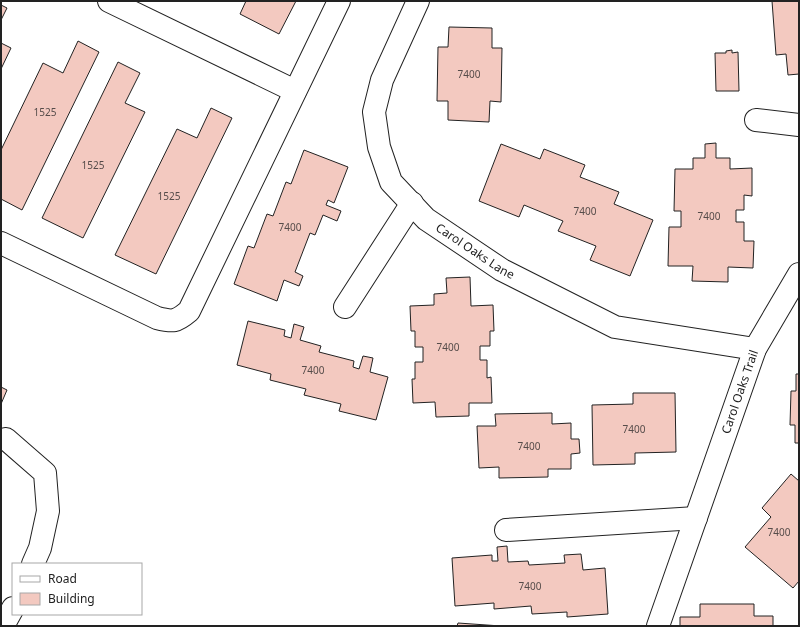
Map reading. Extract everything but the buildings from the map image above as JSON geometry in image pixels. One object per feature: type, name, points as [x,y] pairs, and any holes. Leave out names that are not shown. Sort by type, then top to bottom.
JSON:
[{"type":"street","points":[[108,1],[295,91]]},
{"type":"street","points":[[1,243],[157,318],[169,321],[180,319],[189,311],[340,1]]},
{"type":"street","name":"Carol Oaks Lane","points":[[418,1],[382,80],[374,112],[379,147],[391,182],[426,219],[502,270],[615,327],[755,349]]},
{"type":"street","points":[[756,120],[799,125]]},
{"type":"street","points":[[345,307],[412,203]]},
{"type":"street","name":"Carol Oaks Trail","points":[[658,626],[755,349],[799,274]]},
{"type":"street","points":[[6,439],[45,473],[48,512],[40,548],[33,563]]},
{"type":"street","points":[[506,530],[696,518]]},
{"type":"street","points":[[3,626],[12,610]]}]
